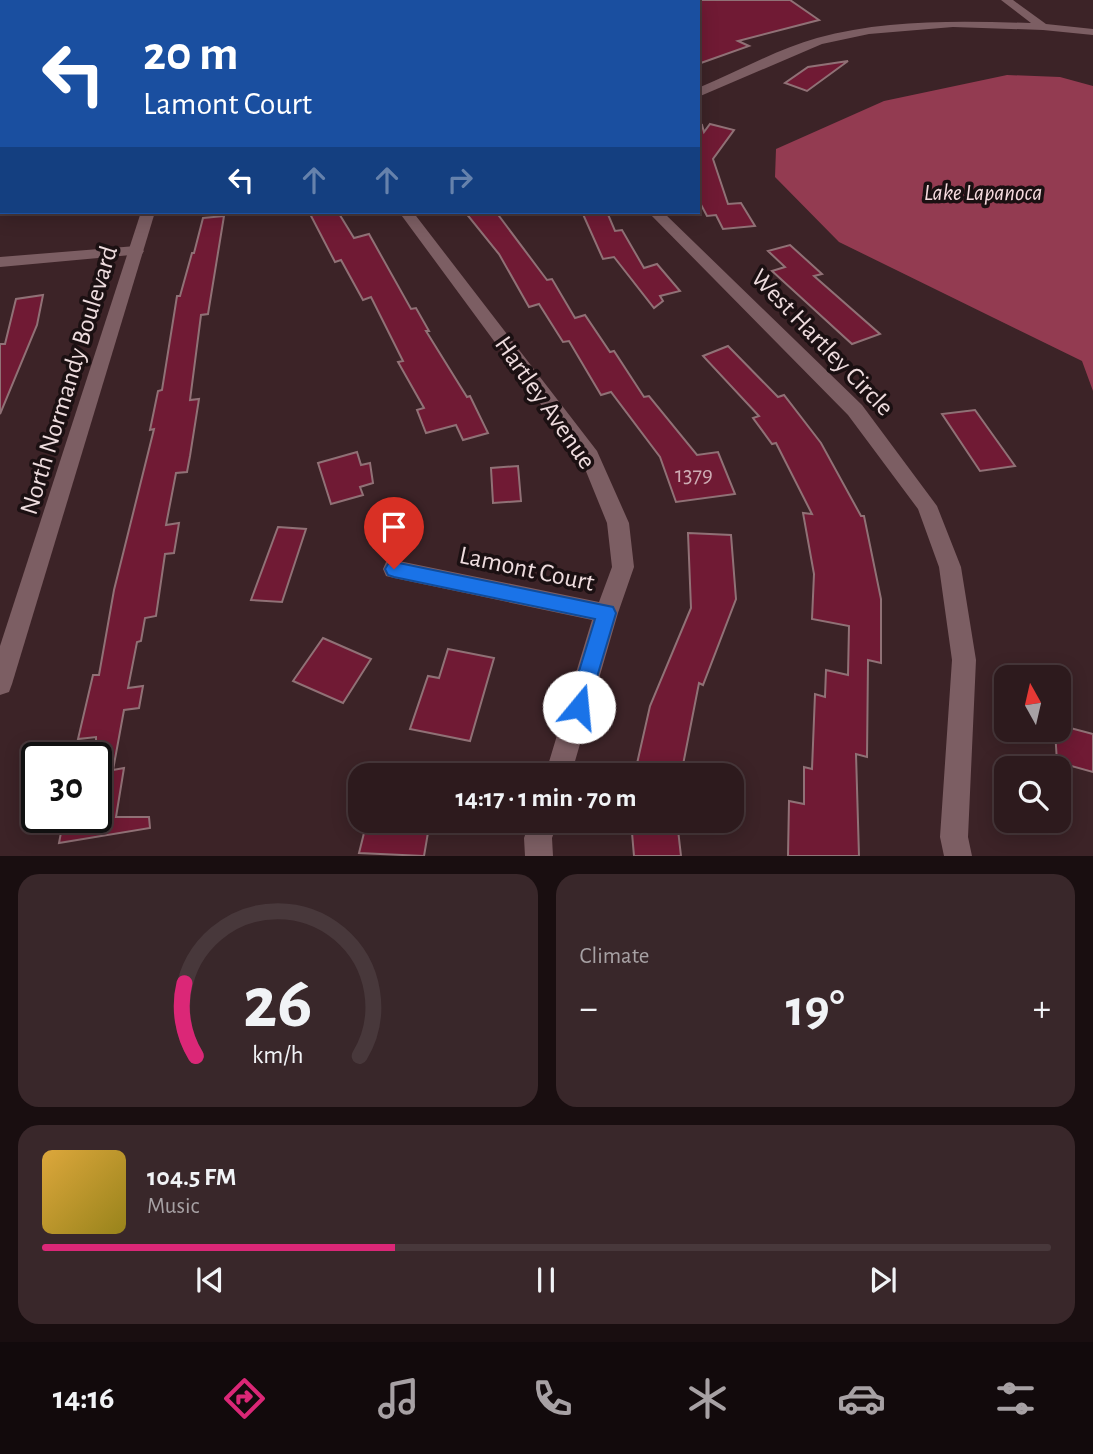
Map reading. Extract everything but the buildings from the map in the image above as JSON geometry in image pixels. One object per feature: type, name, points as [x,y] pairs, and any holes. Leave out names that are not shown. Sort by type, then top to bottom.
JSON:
[{"type":"street","points":[[1006,0],[1043,27]]},
{"type":"street","points":[[700,92],[819,41],[914,26],[1043,27],[1093,32]]},
{"type":"street","name":"North Normandy Boulevard","points":[[0,684],[147,214]]},
{"type":"street","name":"Hartley Avenue","points":[[408,214],[590,456],[618,523],[624,567],[606,613],[562,763]]},
{"type":"street","name":"West Hartley Circle","points":[[657,214],[855,410],[927,506],[950,567],[964,660],[954,837],[958,856]]},
{"type":"street","points":[[0,262],[136,251]]},
{"type":"street","name":"Lamont Court","points":[[394,569],[606,613]]},
{"type":"street","points":[[539,856],[540,833]]},
{"type":"water","name":"Lake Lapanoca","points":[[1007,75],[1060,77],[1093,86],[1093,391],[1082,361],[839,242],[775,177],[776,149],[884,101]]},
{"type":"route","points":[[394,569],[606,613],[579,707]]}]
